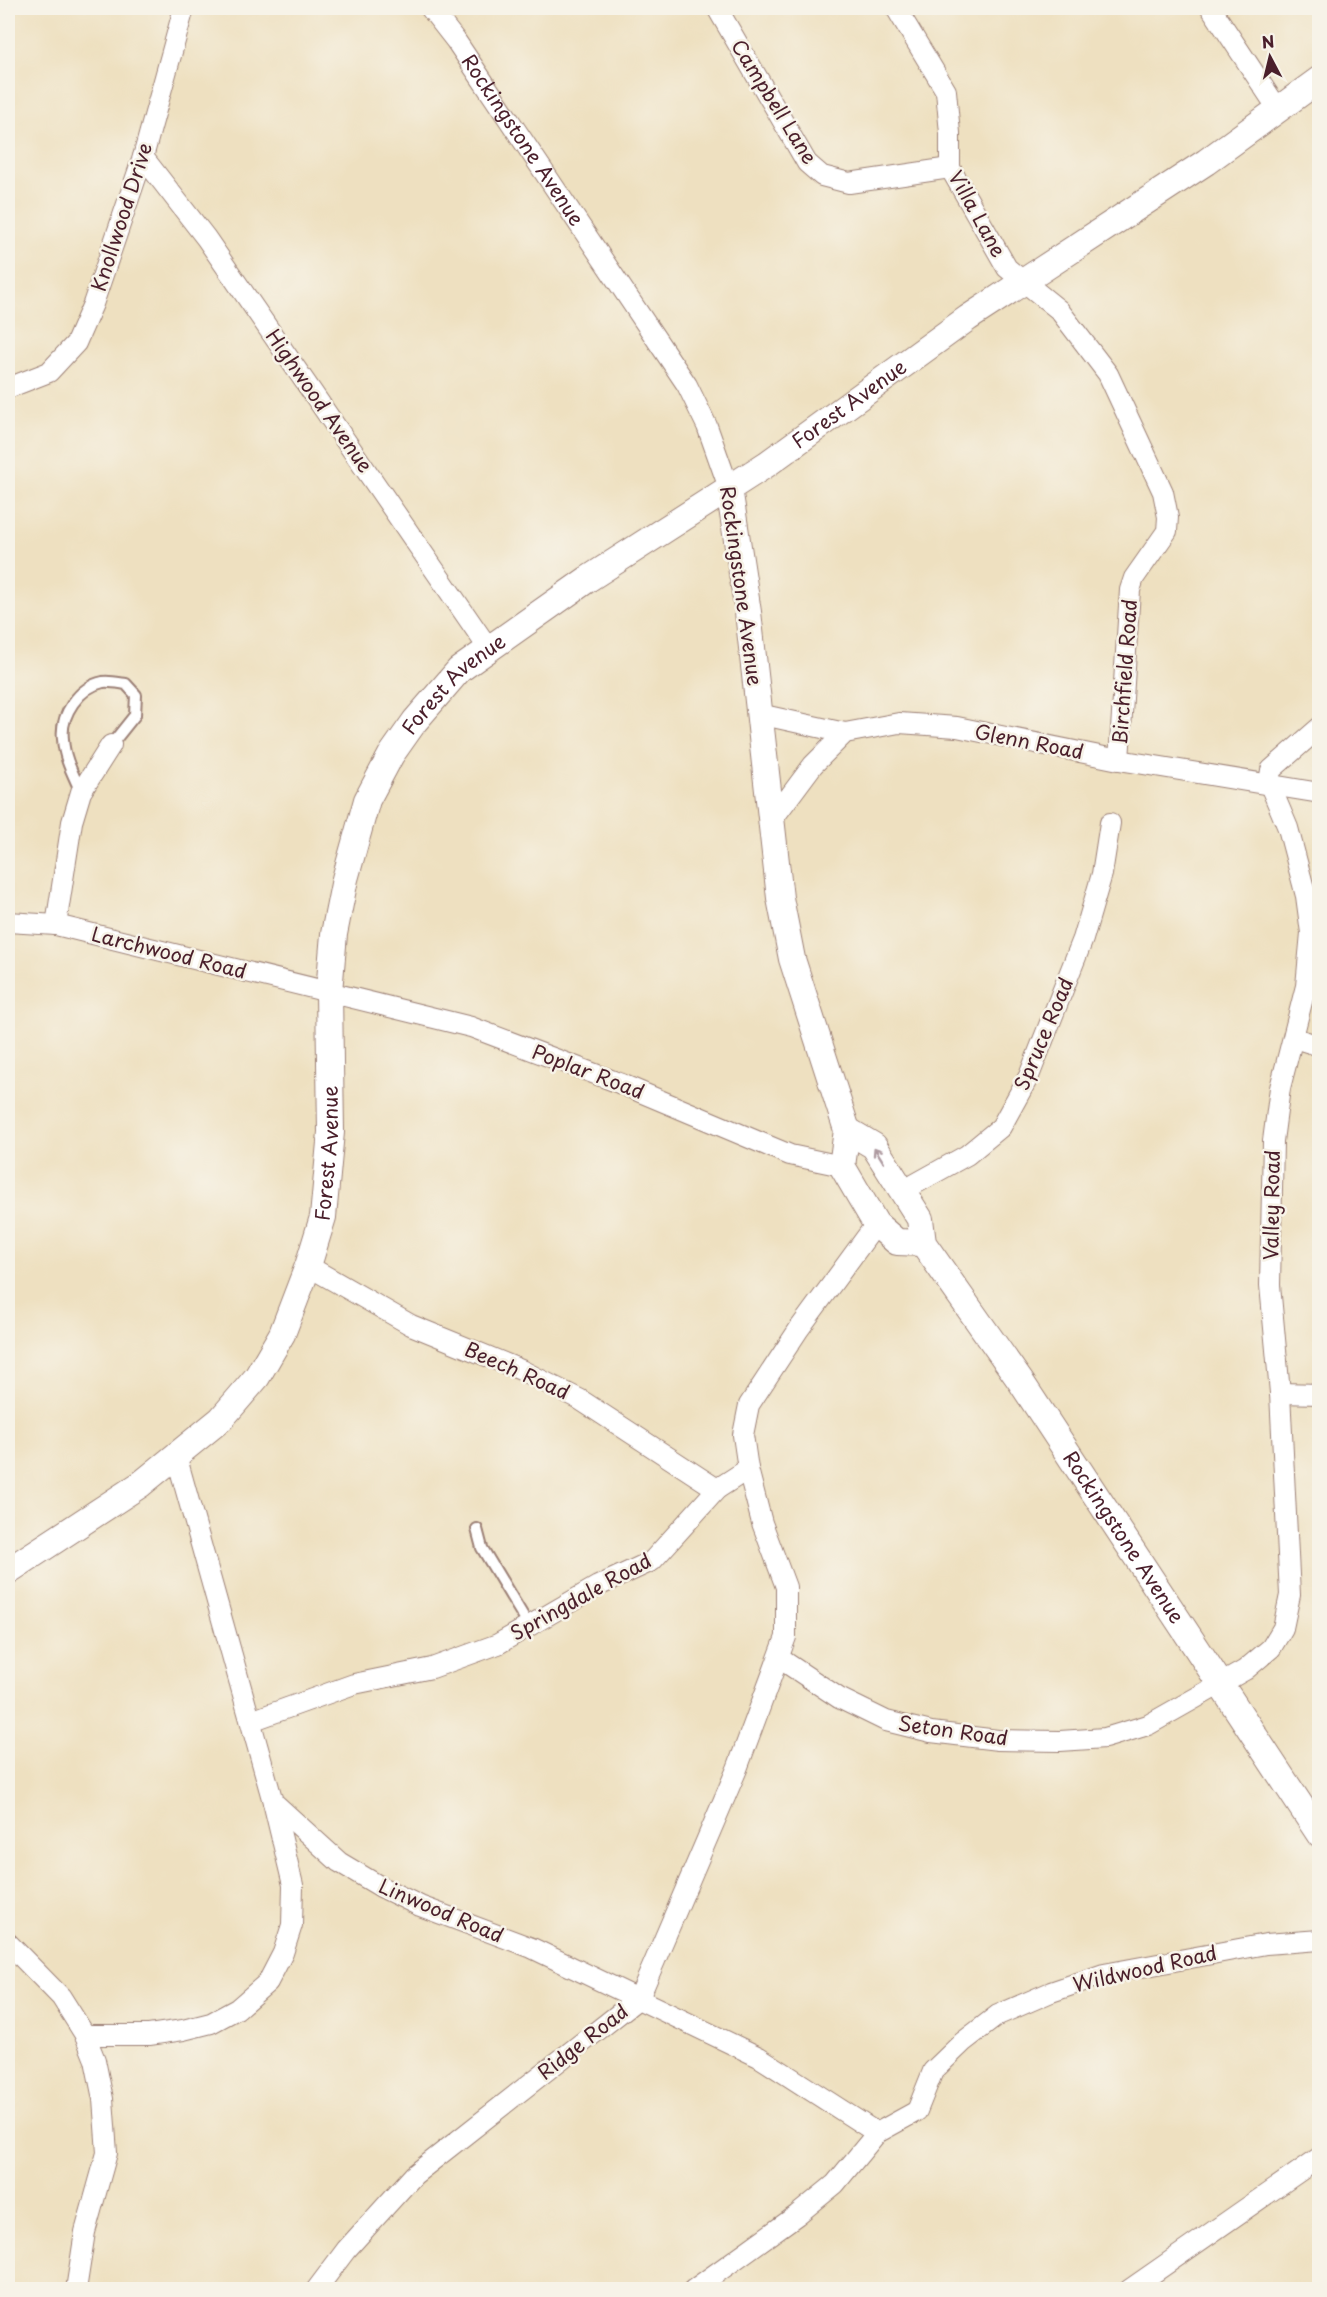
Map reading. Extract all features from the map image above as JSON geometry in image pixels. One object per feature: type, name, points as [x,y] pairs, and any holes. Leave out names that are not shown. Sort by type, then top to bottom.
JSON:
[{"type":"street","name":"Knollwood Drive","points":[[8,388],[50,372],[76,344],[93,304],[143,157],[184,8]]},
{"type":"street","name":"Campbell Lane","points":[[717,8],[807,163],[822,176],[849,183],[950,168]]},
{"type":"street","name":"Villa Lane","points":[[896,8],[946,91],[950,133],[950,168],[1007,268],[1024,282]]},
{"type":"street","points":[[1211,8],[1278,109]]},
{"type":"street","name":"Rockingstone Avenue","points":[[431,9],[456,41],[687,385],[707,426],[729,488],[748,612],[780,898],[792,959],[847,1130],[842,1166]]},
{"type":"street","name":"Forest Avenue","points":[[8,1571],[141,1484],[221,1419],[257,1377],[282,1334],[308,1266],[323,1216],[331,1132],[328,992],[334,934],[343,890],[367,800],[391,755],[415,721],[459,670],[588,579],[767,464],[968,318],[1206,162],[1320,79]]},
{"type":"street","name":"Highwood Avenue","points":[[143,157],[206,238],[489,649]]},
{"type":"street","name":"Birchfield Road","points":[[1024,282],[1059,310],[1108,374],[1163,492],[1168,517],[1167,531],[1134,578],[1130,590],[1119,760]]},
{"type":"street","name":"Glenn Road","points":[[759,714],[845,733],[899,723],[957,727],[1119,760],[1320,793]]},
{"type":"street","points":[[1269,783],[1272,770],[1320,727]]},
{"type":"street","points":[[772,820],[813,765],[845,733]]},
{"type":"street","points":[[56,925],[72,822],[81,792],[111,745]]},
{"type":"street","name":"Valley Road","points":[[1221,1684],[1245,1670],[1271,1648],[1283,1628],[1290,1595],[1280,1393],[1270,1285],[1273,1141],[1280,1088],[1306,986],[1311,933],[1306,896],[1288,828],[1269,783]]},
{"type":"street","name":"Spruce Road","points":[[903,1194],[915,1184],[967,1155],[1002,1126],[1029,1076],[1083,939],[1102,874],[1110,824]]},
{"type":"street","name":"Larchwood Road","points":[[8,922],[56,925],[328,992]]},
{"type":"street","name":"Poplar Road","points":[[328,992],[471,1027],[619,1083],[790,1155],[842,1166]]},
{"type":"street","points":[[1294,1038],[1320,1046]]},
{"type":"street","name":"Rockingstone Avenue","points":[[847,1130],[874,1146],[920,1219],[923,1243],[1021,1382],[1320,1835]]},
{"type":"street","points":[[842,1166],[876,1224],[897,1242],[923,1243]]},
{"type":"street","points":[[779,1658],[786,1637],[786,1587],[762,1522],[748,1469],[743,1435],[749,1405],[799,1329],[876,1224]]},
{"type":"street","name":"Beech Road","points":[[308,1266],[411,1325],[521,1370],[579,1399],[717,1489]]},
{"type":"street","points":[[1280,1393],[1320,1394]]},
{"type":"street","points":[[85,2035],[149,2035],[211,2024],[237,2009],[268,1982],[283,1953],[292,1925],[293,1885],[273,1802],[176,1455]]},
{"type":"street","name":"Springdale Road","points":[[251,1721],[354,1684],[432,1668],[498,1644],[598,1586],[652,1561],[717,1489],[748,1469]]},
{"type":"street","name":"Seton Road","points":[[779,1658],[839,1698],[886,1721],[931,1732],[998,1740],[1060,1741],[1105,1738],[1148,1725],[1221,1684]]},
{"type":"street","name":"Ridge Road","points":[[316,2289],[346,2250],[414,2175],[639,1998],[737,1769],[779,1658]]},
{"type":"street","name":"Linwood Road","points":[[273,1802],[339,1862],[381,1887],[420,1906],[532,1948],[759,2057],[878,2133]]},
{"type":"street","name":"Wildwood Road","points":[[693,2289],[797,2215],[835,2184],[878,2133],[917,2112],[933,2071],[963,2042],[998,2015],[1051,1992],[1104,1974],[1266,1944],[1320,1940]]},
{"type":"street","points":[[8,1943],[61,1997],[85,2035],[95,2060],[103,2099],[106,2153],[85,2232],[76,2289]]},
{"type":"street","points":[[1130,2289],[1320,2157]]},
{"type":"lane","points":[[81,792],[67,761],[62,736],[68,711],[83,691],[103,682],[126,684],[136,695],[135,715],[111,745]]},
{"type":"lane","points":[[477,1529],[482,1548],[530,1626]]}]
